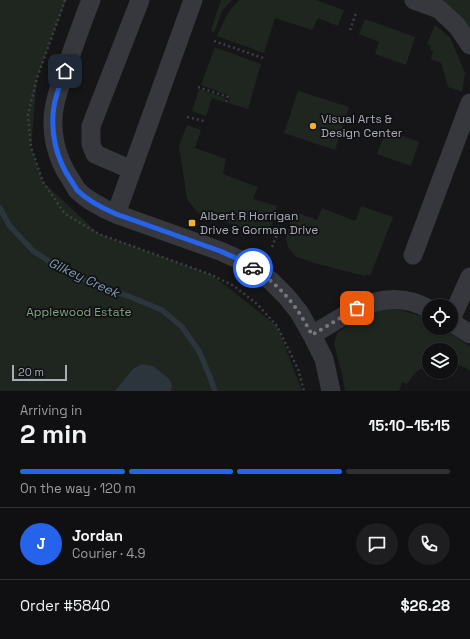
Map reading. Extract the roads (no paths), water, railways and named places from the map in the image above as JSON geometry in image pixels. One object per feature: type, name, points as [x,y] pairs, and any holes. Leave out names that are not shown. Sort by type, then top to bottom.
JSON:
[{"type":"street","points":[[91,0],[54,105],[52,123],[54,141],[59,158],[67,175],[77,189],[101,208],[220,251],[238,259],[271,281],[299,312],[312,335],[324,358],[331,391]]},
{"type":"street","points":[[132,170],[95,154],[91,144],[91,126],[140,0]]},
{"type":"street","points":[[116,214],[194,0]]},
{"type":"street","points":[[414,0],[439,9],[457,26],[470,44]]},
{"type":"street","points":[[413,255],[470,103]]},
{"type":"street","points":[[458,304],[470,277]]},
{"type":"street","points":[[312,335],[357,308],[369,303],[392,299],[413,302],[422,306]]},
{"type":"street","points":[[458,326],[470,334]]},
{"type":"waterway","name":"Gilkey Creek","points":[[0,208],[9,225],[33,251],[61,269],[98,286],[162,310],[182,327],[199,351],[215,391]]},
{"type":"place","name":"Visual Arts & Design Center","points":[[313,126]]},
{"type":"place","name":"Albert R Horrigan Drive & Gorman Drive","points":[[192,223]]},
{"type":"park label","name":"Applewood Estate","points":[[79,312]]}]
